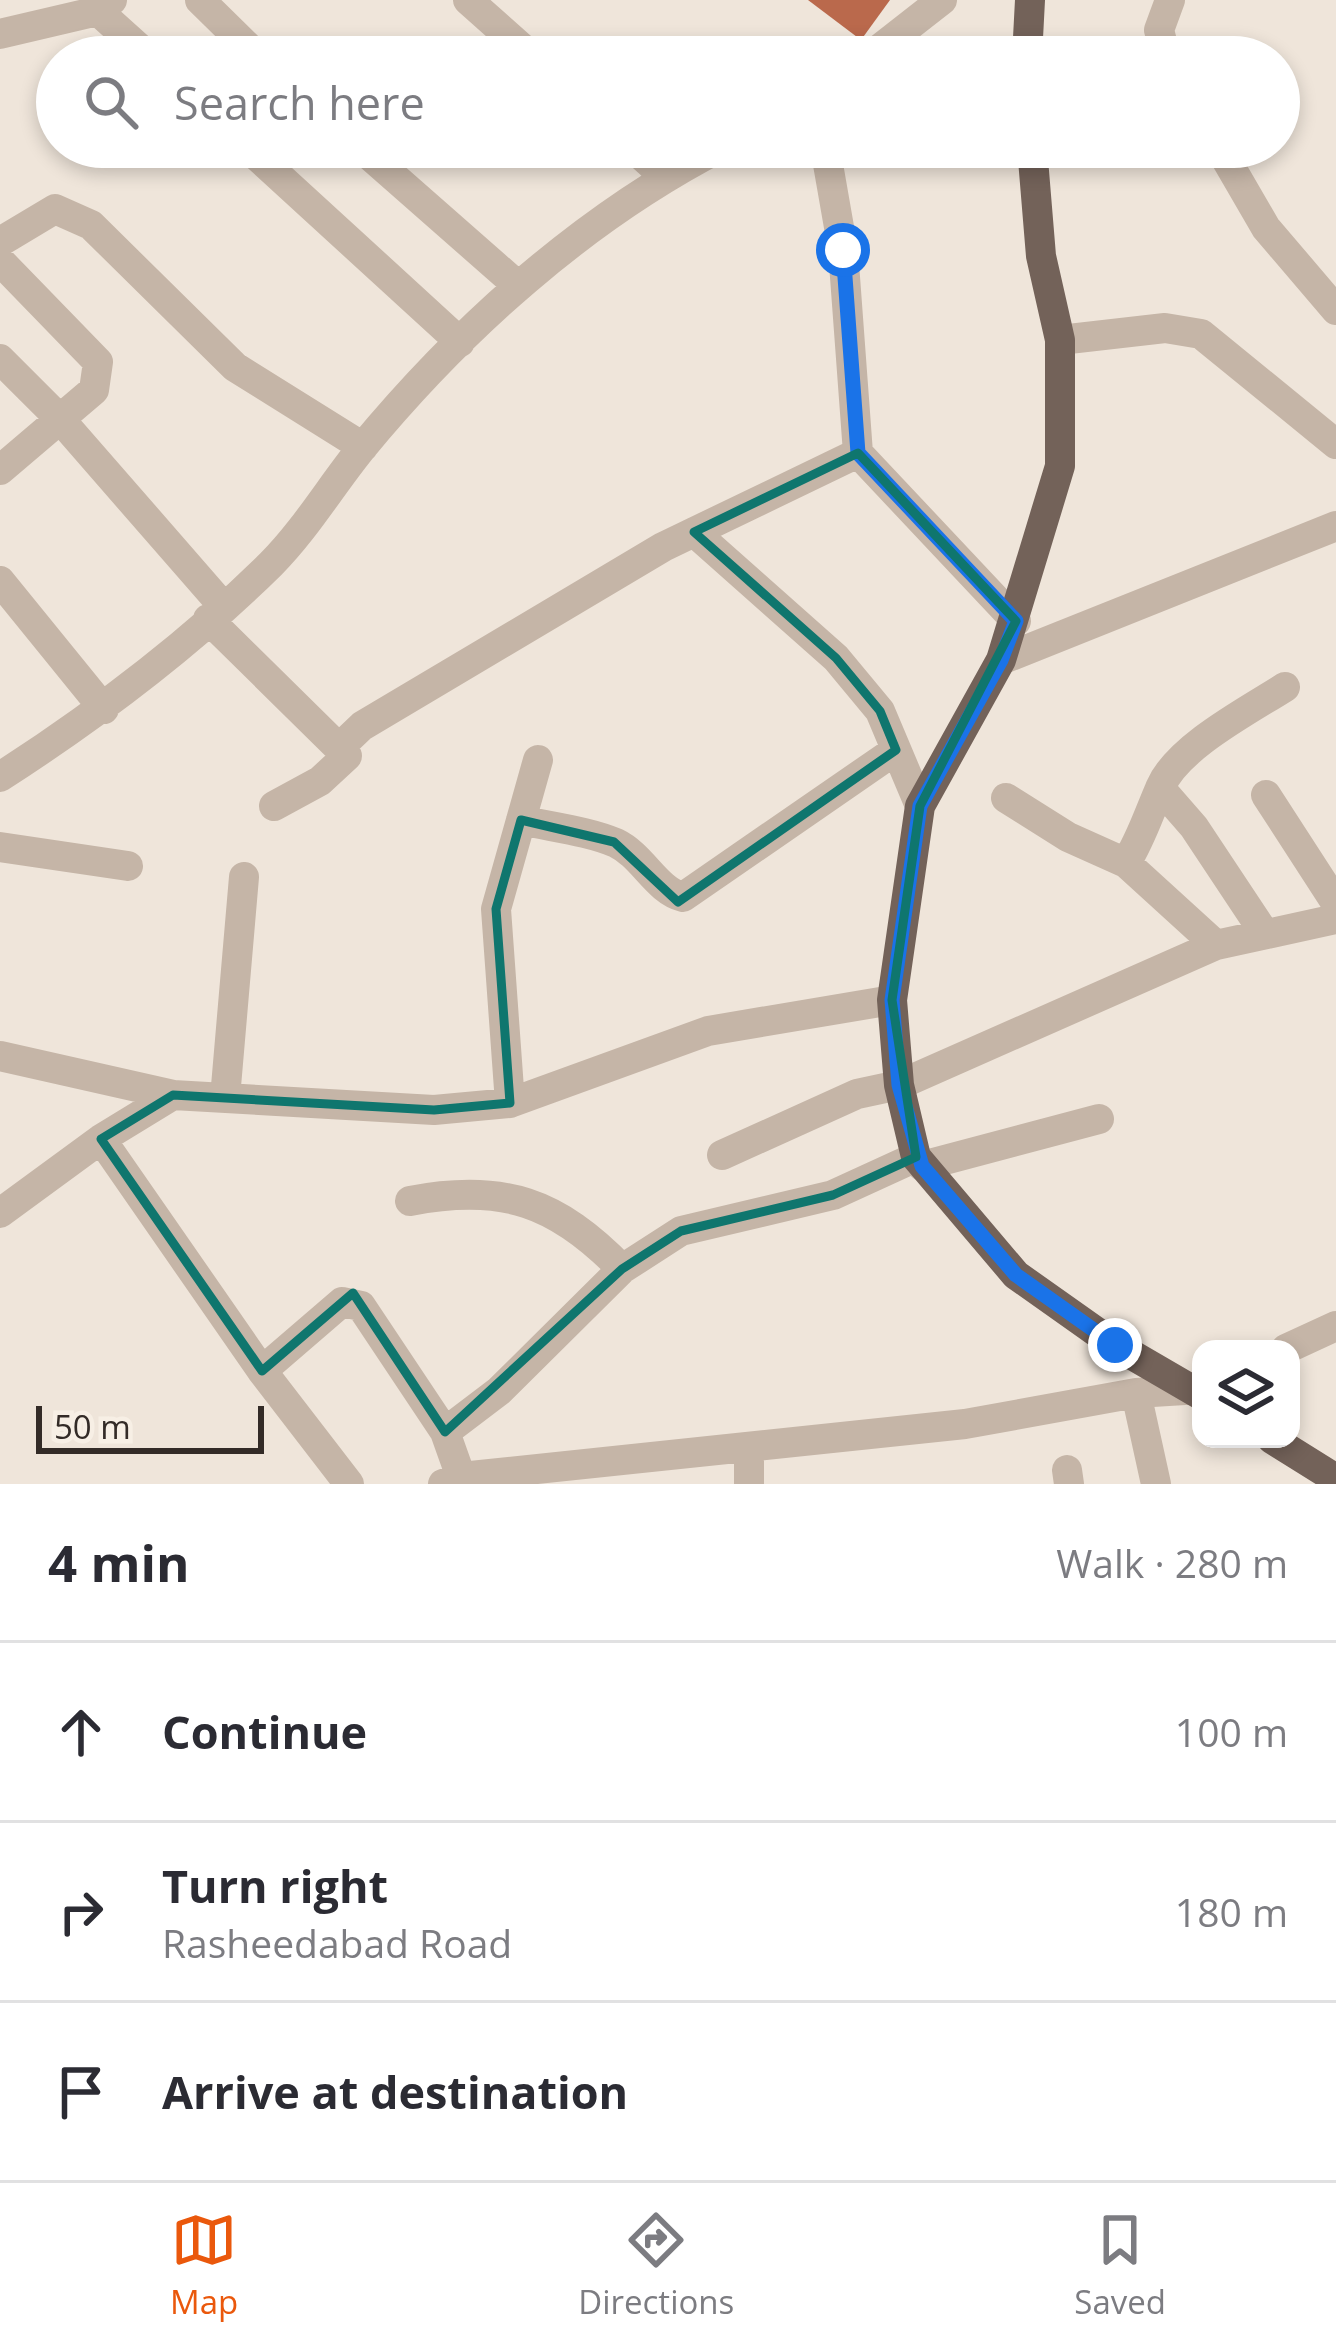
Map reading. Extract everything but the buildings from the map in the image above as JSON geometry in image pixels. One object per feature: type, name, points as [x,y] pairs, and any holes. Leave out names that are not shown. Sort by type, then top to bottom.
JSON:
[{"type":"main road","points":[[1028,36],[1030,0]]},
{"type":"main road","points":[[1034,168],[1041,256],[1060,340],[1060,466],[1001,660],[920,806],[892,1000],[899,1085],[919,1161],[1016,1275],[1115,1345],[1192,1388]]},
{"type":"main road","points":[[1286,1448],[1336,1479]]},
{"type":"street","points":[[200,0],[237,36]]},
{"type":"street","points":[[468,0],[508,36]]},
{"type":"street","points":[[895,36],[942,0]]},
{"type":"street","points":[[1161,36],[1170,0]]},
{"type":"street","points":[[0,34],[105,6],[131,36]]},
{"type":"street","points":[[270,168],[460,342]]},
{"type":"street","points":[[384,168],[517,286]]},
{"type":"street","points":[[655,168],[664,176]]},
{"type":"street","points":[[0,777],[104,709],[273,562],[363,447],[517,286],[680,168]]},
{"type":"street","points":[[829,168],[843,250],[858,453],[1016,621]]},
{"type":"street","points":[[1231,168],[1266,228],[1336,310]]},
{"type":"street","points":[[0,242],[55,209],[72,213],[91,225],[235,367],[363,447]]},
{"type":"street","points":[[0,262],[98,362],[94,390],[0,470]]},
{"type":"street","points":[[1060,340],[1165,328],[1201,334],[1336,444]]},
{"type":"street","points":[[0,359],[60,419],[215,612],[341,746],[344,764],[274,806]]},
{"type":"street","points":[[341,746],[362,726],[694,532],[858,453]]},
{"type":"street","points":[[1001,660],[1334,530]]},
{"type":"street","points":[[694,532],[836,658],[880,711],[920,806]]},
{"type":"street","points":[[0,581],[104,709]]},
{"type":"street","points":[[1126,863],[1149,827],[1160,788],[1171,770],[1216,731],[1285,687]]},
{"type":"street","points":[[521,820],[614,842],[641,859],[671,894],[682,897],[896,750]]},
{"type":"street","points":[[510,1103],[496,909],[538,760]]},
{"type":"street","points":[[1160,788],[1194,826],[1264,934]]},
{"type":"street","points":[[1267,795],[1336,903]]},
{"type":"street","points":[[1006,798],[1068,837],[1126,863],[1216,945]]},
{"type":"street","points":[[0,847],[128,866]]},
{"type":"street","points":[[226,1098],[244,877]]},
{"type":"street","points":[[722,1155],[857,1094],[899,1085],[1216,945],[1336,919]]},
{"type":"street","points":[[0,1055],[173,1095],[434,1110],[510,1103],[708,1031],[892,1000]]},
{"type":"street","points":[[0,1213],[101,1138],[173,1095]]},
{"type":"street","points":[[445,1432],[499,1390],[622,1269],[681,1231],[833,1195],[919,1161],[1099,1119]]},
{"type":"street","points":[[101,1138],[262,1371],[349,1484]]},
{"type":"street","points":[[410,1201],[461,1192],[499,1195],[549,1210],[583,1229],[622,1269]]},
{"type":"street","points":[[262,1371],[342,1302],[354,1303],[445,1432],[452,1481],[546,1476],[749,1447],[964,1424],[1136,1393],[1192,1392]]},
{"type":"street","points":[[1300,1343],[1336,1326]]},
{"type":"street","points":[[1136,1393],[1156,1484]]},
{"type":"street","points":[[749,1447],[749,1484]]},
{"type":"highlighted area","points":[[858,453],[1016,621],[920,806],[892,1000],[916,1157],[833,1195],[681,1231],[622,1269],[445,1432],[353,1293],[262,1371],[101,1139],[173,1095],[434,1110],[510,1103],[496,909],[521,820],[614,842],[678,902],[896,750],[880,711],[836,658],[694,532]]},
{"type":"route","points":[[843,250],[858,453],[1016,621],[1001,660],[920,806],[892,1000],[899,1085],[916,1157],[1016,1275],[1115,1345]]}]
